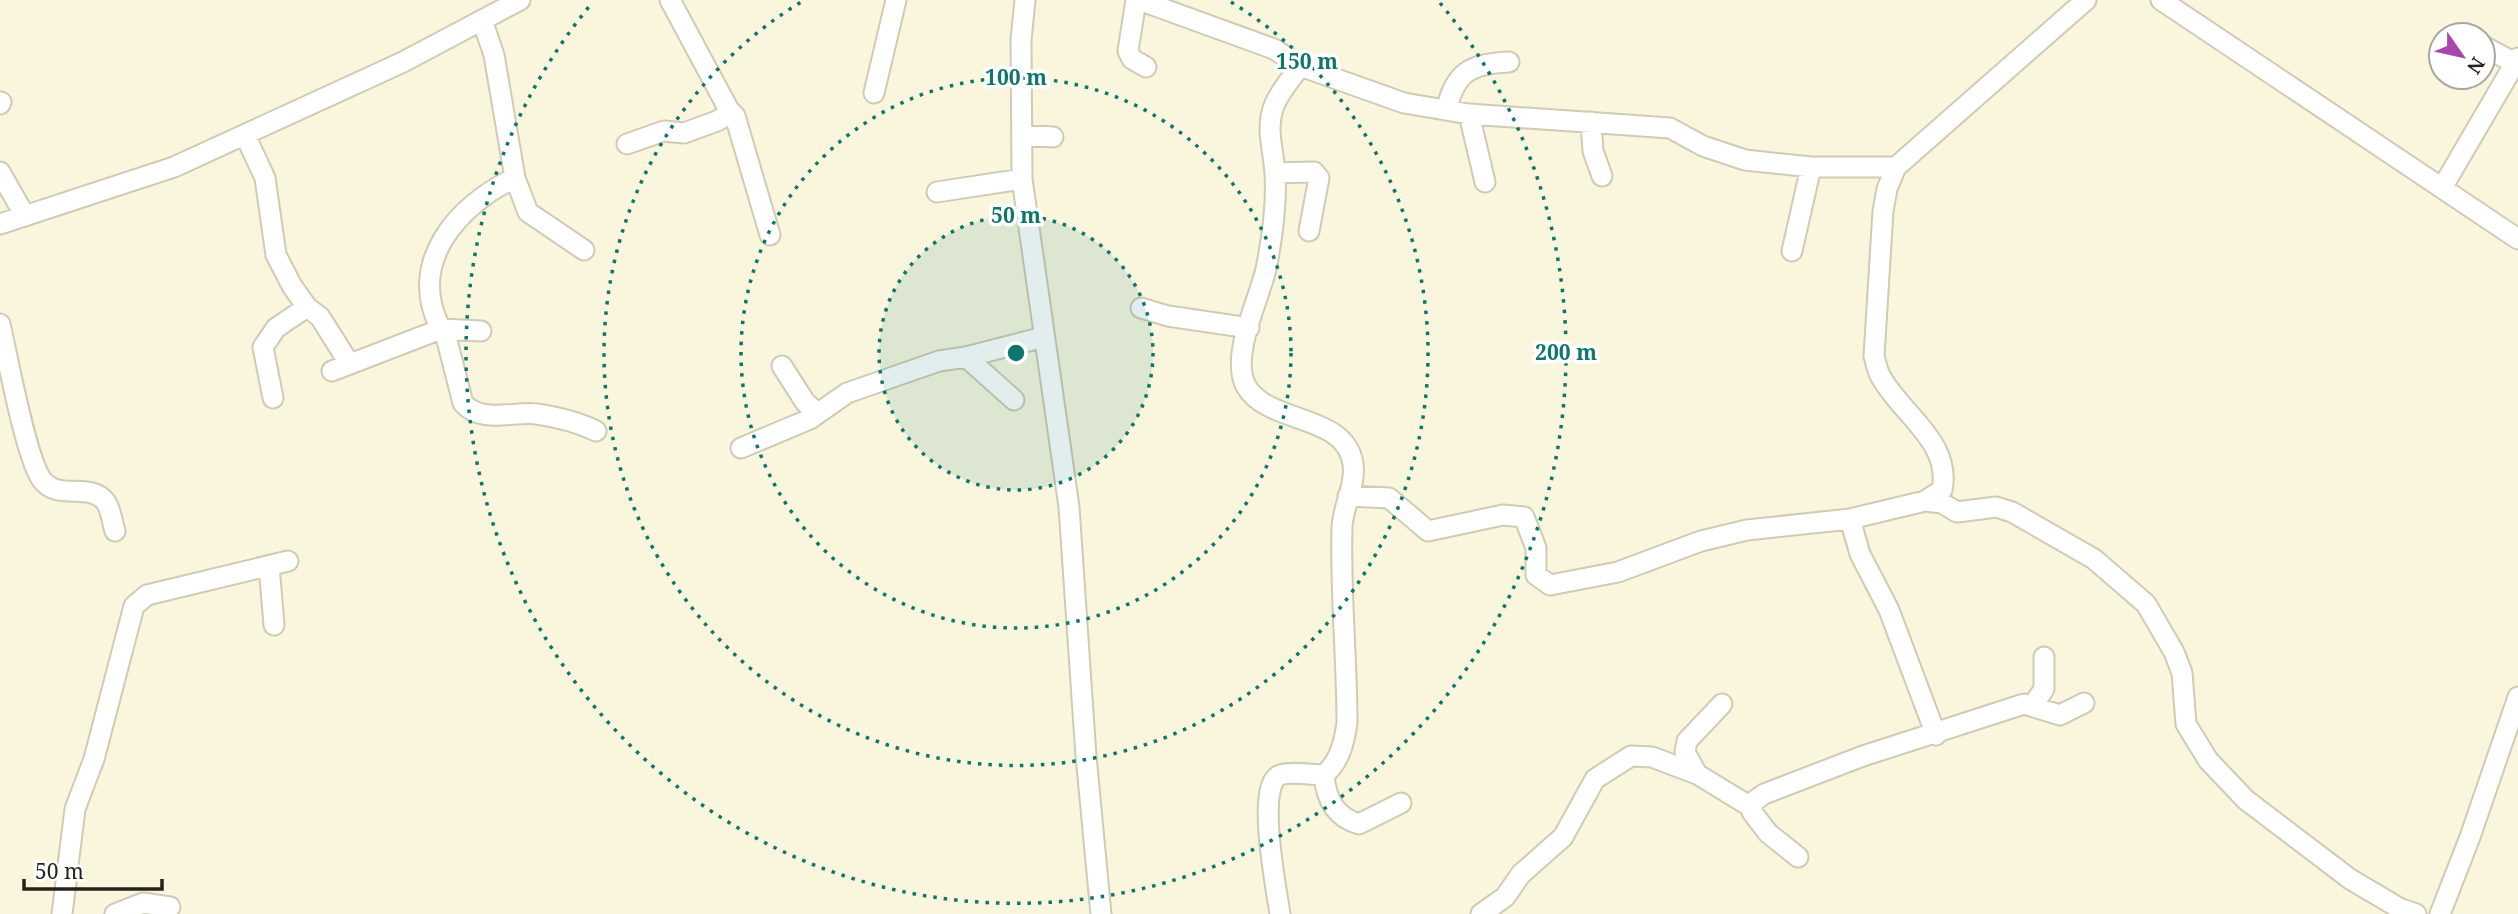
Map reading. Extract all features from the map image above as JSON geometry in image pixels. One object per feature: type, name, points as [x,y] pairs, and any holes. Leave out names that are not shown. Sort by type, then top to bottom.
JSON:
[{"type":"street","points":[[0,224],[174,167],[403,62],[520,0]]},
{"type":"street","points":[[670,0],[735,117],[770,235]]},
{"type":"street","points":[[874,93],[897,0]]},
{"type":"street","points":[[1025,0],[1021,40],[1022,179],[1069,506],[1086,756],[1101,914]]},
{"type":"street","points":[[1146,67],[1132,59],[1128,51],[1138,0],[1274,49],[1300,66],[1404,103],[1469,114],[1670,128],[1703,146],[1745,160],[1811,167],[1896,167]]},
{"type":"street","points":[[1348,496],[1389,498],[1428,530],[1503,515],[1524,517],[1536,548],[1536,575],[1550,585],[1618,572],[1700,541],[1747,530],[1850,519],[1925,501],[1942,490],[1945,475],[1942,462],[1921,426],[1880,377],[1874,356],[1883,211],[1887,189],[1896,167],[2086,0]]},
{"type":"street","points":[[2161,0],[2518,239]]},
{"type":"street","points":[[482,20],[494,55],[515,177],[527,212],[550,230],[584,250]]},
{"type":"street","points":[[2442,188],[2517,60],[2497,52]]},
{"type":"street","points":[[1446,110],[1452,86],[1468,70],[1487,63],[1508,62]]},
{"type":"street","points":[[1280,914],[1270,848],[1268,796],[1273,780],[1280,775],[1324,775],[1334,766],[1343,744],[1347,723],[1342,523],[1354,478],[1353,462],[1345,444],[1322,427],[1263,402],[1247,388],[1240,369],[1266,268],[1273,221],[1275,173],[1269,132],[1274,106],[1300,66]]},
{"type":"street","points":[[627,144],[664,131],[684,133],[718,121],[729,110]]},
{"type":"street","points":[[1469,114],[1485,182]]},
{"type":"street","points":[[1591,122],[1593,152],[1602,176]]},
{"type":"street","points":[[245,135],[265,178],[276,255],[307,307],[320,317],[341,367],[443,329],[481,331]]},
{"type":"street","points":[[1022,135],[1053,136]]},
{"type":"street","points":[[1792,251],[1811,167]]},
{"type":"street","points":[[0,172],[25,216]]},
{"type":"street","points":[[1275,173],[1314,172],[1319,178],[1309,231]]},
{"type":"street","points":[[515,177],[475,200],[436,252],[430,271],[429,306],[443,329],[463,403],[467,408],[483,415],[539,414],[581,424],[596,431]]},
{"type":"street","points":[[937,192],[1022,179]]},
{"type":"street","points":[[273,398],[264,347],[276,328],[307,307]]},
{"type":"street","points":[[1141,308],[1168,316],[1249,328]]},
{"type":"street","points":[[0,324],[33,458],[41,479],[53,489],[94,492],[107,502],[115,531]]},
{"type":"street","points":[[741,448],[799,424],[847,394],[939,360],[966,357],[1044,337]]},
{"type":"street","points":[[966,357],[1014,400]]},
{"type":"street","points":[[782,366],[805,402],[817,412]]},
{"type":"street","points":[[1925,501],[1942,503],[1958,512],[1996,507],[2012,512],[2094,559],[2146,604],[2174,652],[2182,673],[2186,724],[2208,761],[2246,800],[2350,879],[2399,908],[2416,914]]},
{"type":"street","points":[[1850,519],[1860,554],[1889,610],[1936,735]]},
{"type":"street","points":[[62,914],[75,809],[94,759],[134,606],[148,595],[278,563],[272,585],[271,617],[274,625]]},
{"type":"street","points":[[2033,705],[2044,689],[2044,657]]},
{"type":"street","points":[[2440,914],[2470,837],[2518,697]]},
{"type":"street","points":[[1751,807],[1764,794],[1863,756],[1936,735],[2024,704],[2060,716],[2084,703]]},
{"type":"street","points":[[1697,774],[1685,752],[1687,741],[1722,704]]},
{"type":"street","points":[[1481,914],[1505,897],[1521,874],[1563,837],[1595,779],[1631,756],[1652,757],[1697,774],[1751,807],[1768,833],[1798,857]]},
{"type":"street","points":[[1324,775],[1325,793],[1338,814],[1350,822],[1359,824],[1401,803]]},
{"type":"street","points":[[115,914],[143,903],[170,907]]}]
